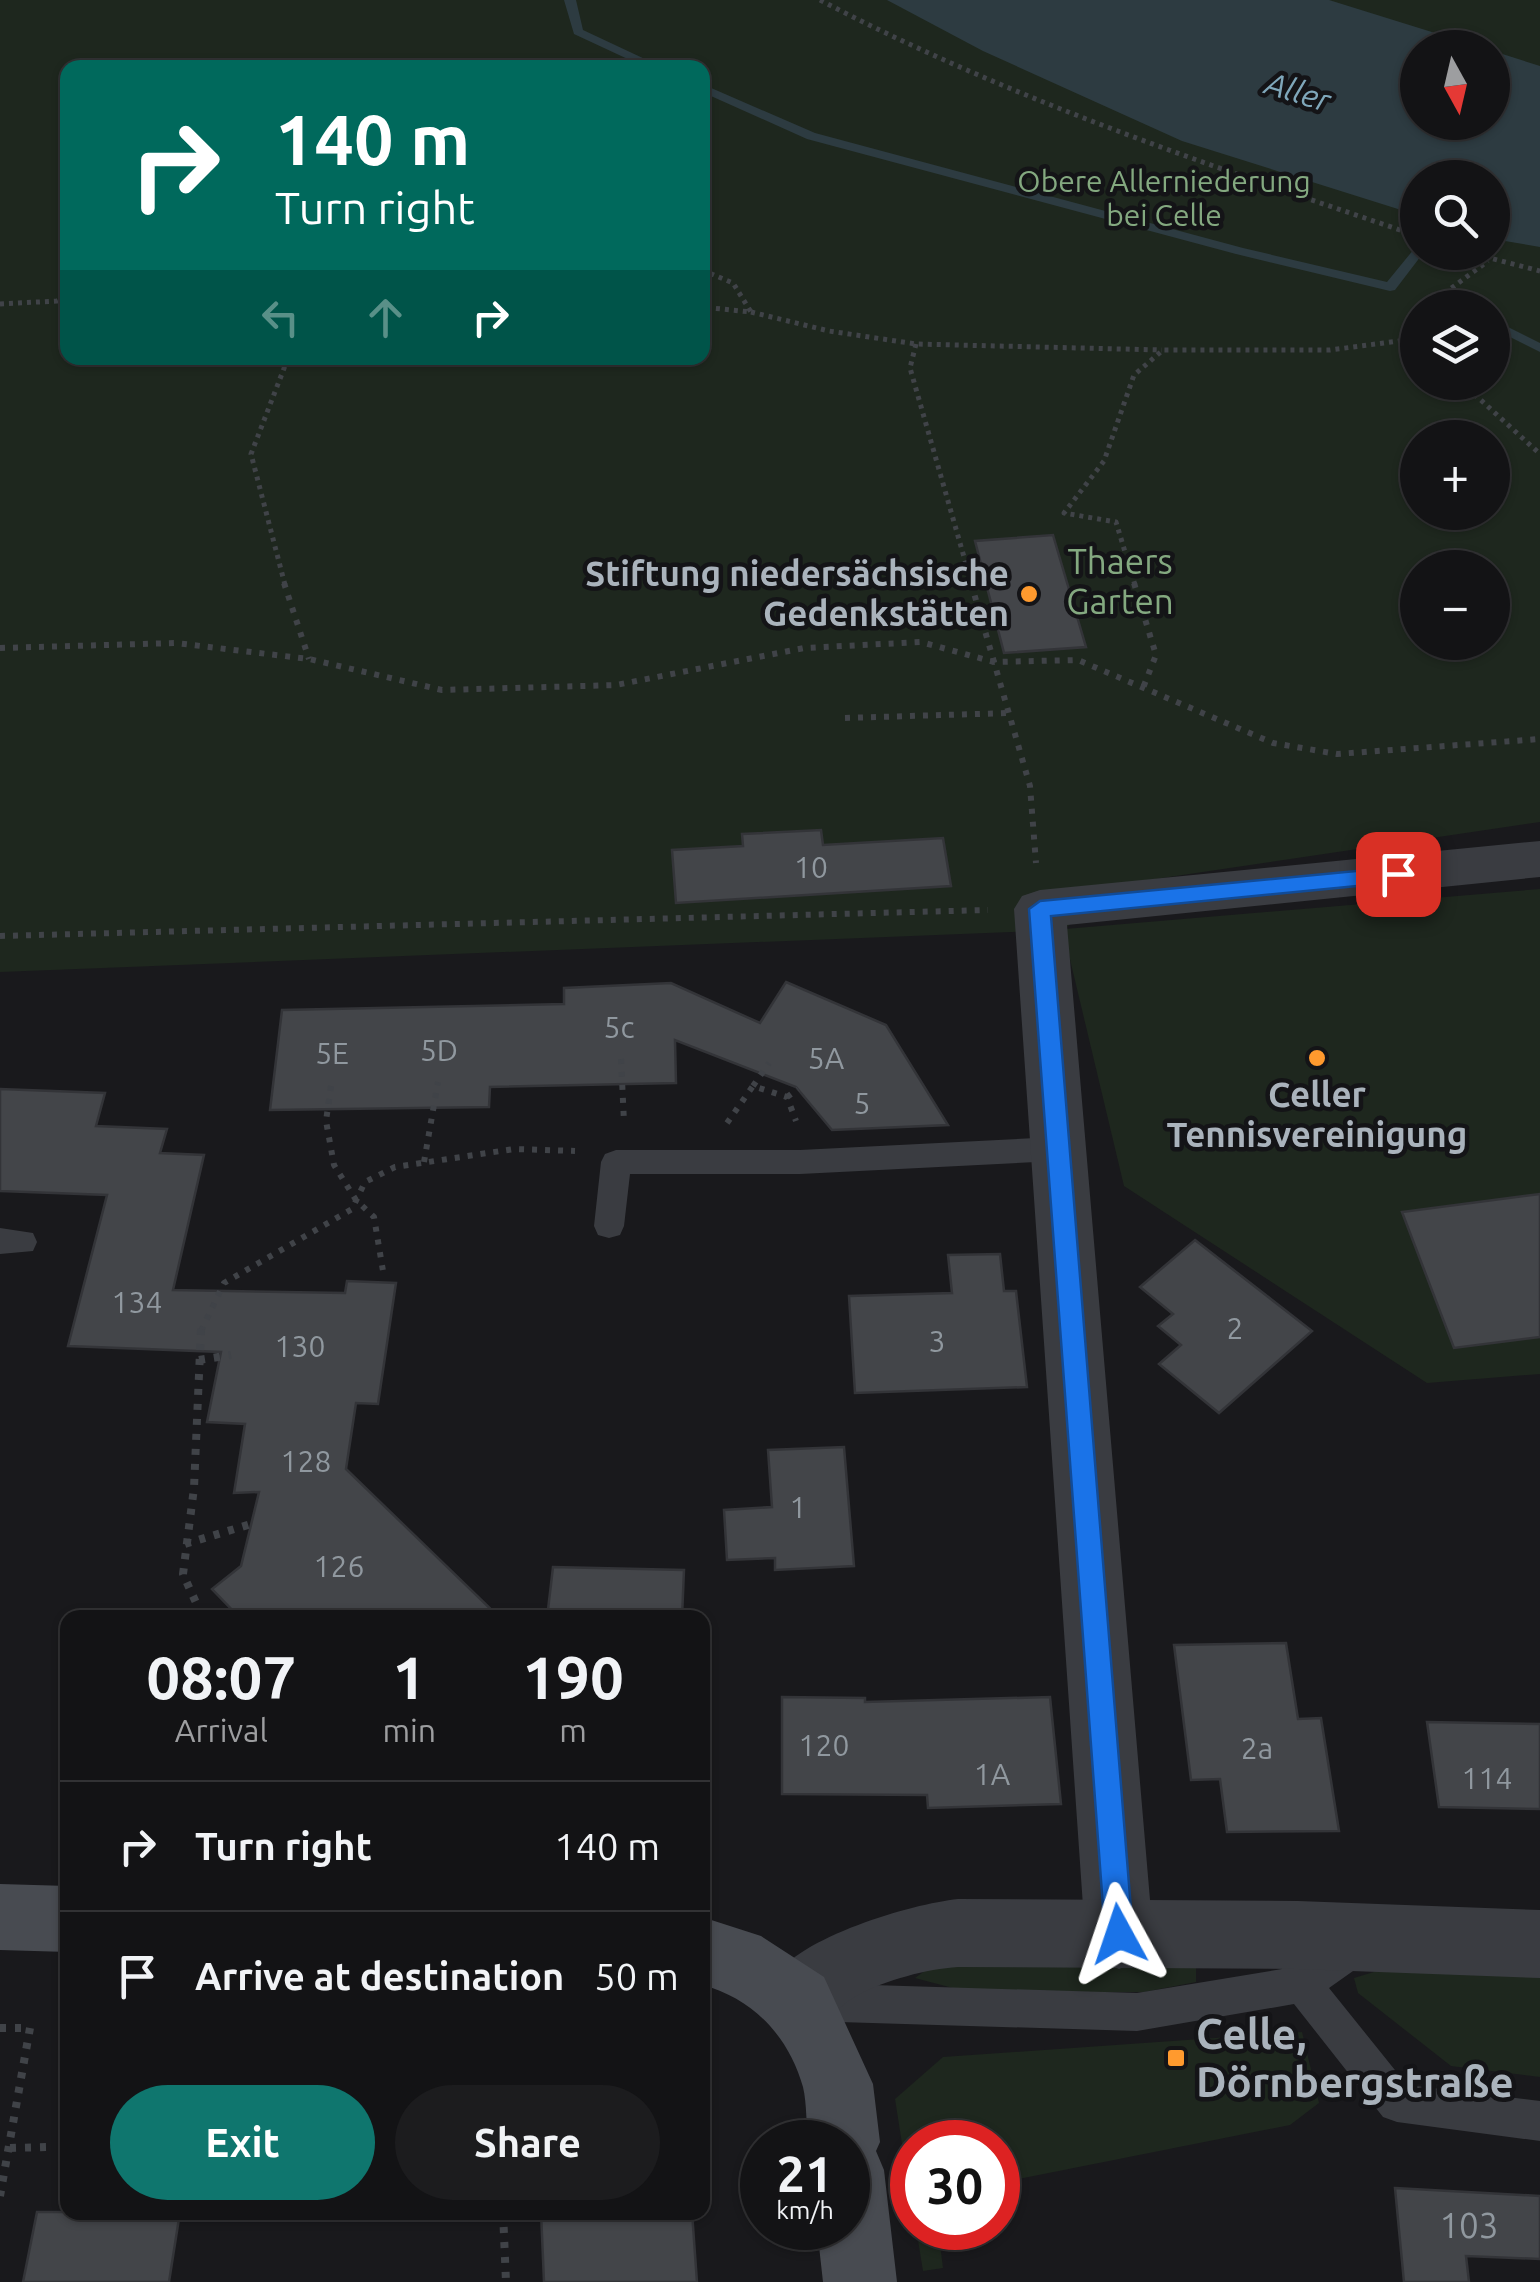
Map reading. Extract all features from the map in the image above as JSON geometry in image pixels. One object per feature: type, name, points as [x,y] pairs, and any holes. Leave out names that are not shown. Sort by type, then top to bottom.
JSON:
[{"type":"main road","points":[[0,1917],[60,1918]]},
{"type":"main road","points":[[710,1953],[736,1960],[799,2002],[838,2084],[842,2120]]},
{"type":"main road","points":[[857,2250],[860,2282]]},
{"type":"street","points":[[1119,1934],[1040,909],[1540,859]]},
{"type":"street","points":[[799,2002],[836,1969],[936,1935],[1119,1934],[1300,1959],[1370,1938],[1540,1944]]},
{"type":"lane","points":[[609,1226],[616,1162],[800,1162],[1056,1149]]},
{"type":"lane","points":[[799,2002],[1138,2012],[1300,1959],[1397,2103],[1540,2121]]},
{"type":"path","points":[[820,0],[865,25],[1030,99],[1400,230]]},
{"type":"path","points":[[1510,265],[1540,271]]},
{"type":"path","points":[[1450,290],[1476,270]]},
{"type":"path","points":[[710,273],[733,283],[751,312]]},
{"type":"path","points":[[0,304],[60,299]]},
{"type":"path","points":[[710,308],[916,344],[1330,350],[1400,340]]},
{"type":"path","points":[[0,936],[1040,909],[1030,786],[910,368],[916,344]]},
{"type":"path","points":[[1143,688],[1156,655],[1116,522],[1064,513],[1104,461],[1134,375],[1164,350]]},
{"type":"path","points":[[285,365],[251,454],[274,550],[310,659]]},
{"type":"path","points":[[1482,400],[1540,454]]},
{"type":"path","points":[[0,648],[176,642],[310,659],[442,690],[616,685],[804,648],[921,642],[994,662],[1078,660],[1273,744],[1338,754],[1540,740]]},
{"type":"path","points":[[845,718],[1009,713]]},
{"type":"path","points":[[200,1610],[184,1574],[194,1488],[199,1360],[202,1326],[224,1283],[352,1210],[365,1182],[394,1167],[514,1149],[568,1149],[616,1162],[624,1129],[620,1059]]},
{"type":"path","points":[[752,1086],[768,1063]]},
{"type":"path","points":[[424,1162],[438,1082]]},
{"type":"path","points":[[331,1086],[326,1121],[334,1165],[356,1200],[374,1217],[383,1271]]},
{"type":"path","points":[[786,1097],[798,1090]]},
{"type":"path","points":[[199,1360],[231,1355]]},
{"type":"path","points":[[186,1544],[251,1524]]},
{"type":"path","points":[[0,2028],[30,2028],[0,2196]]},
{"type":"path","points":[[10,2148],[50,2147]]},
{"type":"path","points":[[503,2220],[506,2282]]},
{"type":"green space","name":"Thaers Garten","points":[[0,0],[1540,0],[1540,822],[1108,886],[1065,929],[1540,889],[1540,1374],[1427,1383],[1124,1186],[1063,930],[0,972]]},
{"type":"green space","points":[[963,1960],[1196,1968],[1196,1982],[1144,1992],[968,1992],[915,1978],[926,1970]]},
{"type":"green space","points":[[1387,1968],[1540,1973],[1540,2077],[1451,2066],[1358,1993],[1354,1978]]},
{"type":"green space","points":[[1302,2032],[1319,2103],[1290,2125],[1020,2179],[1020,2120],[898,2120],[895,2099],[943,2057]]},
{"type":"green space","points":[[920,2250],[941,2250],[943,2268],[923,2271]]},
{"type":"water","name":"Aller","points":[[887,0],[1329,0],[1425,30],[1400,30],[1400,140],[1510,140],[1510,56],[1540,66],[1540,247],[1510,242],[1510,160],[1400,160],[1400,210],[1182,141],[983,51]]},
{"type":"building","name":"Stiftung niedersächsische Gedenkstätten","points":[[1053,535],[1086,647],[1004,653],[975,541]]},
{"type":"building","points":[[821,830],[823,845],[943,838],[951,886],[676,903],[672,850],[743,846],[742,834]]},
{"type":"building","points":[[786,982],[886,1025],[948,1125],[832,1130],[796,1087],[675,1040],[676,1083],[490,1087],[489,1107],[270,1110],[282,1010],[564,1004],[564,988],[671,983],[760,1023]]},
{"type":"building","points":[[0,1089],[105,1093],[96,1126],[167,1129],[160,1153],[204,1155],[173,1290],[345,1293],[347,1281],[396,1283],[378,1404],[356,1403],[346,1469],[492,1610],[232,1610],[212,1589],[241,1566],[259,1492],[234,1493],[245,1424],[207,1422],[221,1352],[68,1346],[107,1195],[0,1191]]},
{"type":"building","points":[[1540,1194],[1540,1337],[1454,1348],[1402,1212]]},
{"type":"building","points":[[1195,1240],[1312,1331],[1219,1413],[1159,1364],[1181,1345],[1158,1326],[1173,1314],[1140,1287]]},
{"type":"building","points":[[1000,1254],[1004,1291],[1016,1291],[1027,1387],[855,1393],[849,1296],[952,1293],[948,1255]]},
{"type":"building","points":[[844,1447],[854,1566],[775,1570],[775,1558],[727,1560],[724,1510],[772,1507],[768,1450]]},
{"type":"building","points":[[553,1567],[684,1570],[682,1610],[548,1610]]},
{"type":"building","points":[[1286,1643],[1298,1719],[1321,1718],[1339,1831],[1227,1832],[1220,1779],[1191,1780],[1174,1645]]},
{"type":"building","points":[[782,1697],[865,1698],[865,1702],[1050,1697],[1061,1804],[928,1808],[927,1795],[782,1794]]},
{"type":"building","points":[[1427,1722],[1540,1724],[1540,1809],[1439,1807]]},
{"type":"building","points":[[1395,2188],[1540,2196],[1540,2259],[1466,2256],[1469,2282],[1404,2282]]},
{"type":"building","points":[[37,2212],[60,2212],[60,2220],[179,2220],[169,2282],[23,2282]]},
{"type":"building","points":[[541,2220],[693,2220],[697,2282],[544,2282]]},
{"type":"waterway","points":[[570,0],[578,32],[640,60]]},
{"type":"waterway","points":[[710,91],[811,136],[1240,251],[1390,287],[1404,270]]},
{"type":"waterway","points":[[1510,332],[1540,348]]},
{"type":"place","name":"Stiftung niedersächsische Gedenkstätten","points":[[1029,594]]},
{"type":"place","name":"Celler Tennisvereinigung","points":[[1317,1058]]},
{"type":"place","name":"Celle, Dörnbergstraße","points":[[1176,2058]]},
{"type":"route","points":[[1119,1934],[1040,909],[1398,874]]},
{"type":"park label","name":"Obere Allerniederung bei Celle","points":[[1164,199]]}]
